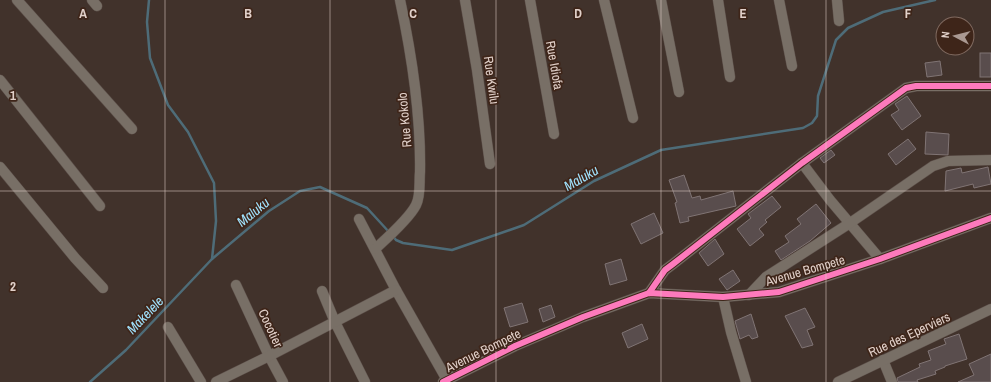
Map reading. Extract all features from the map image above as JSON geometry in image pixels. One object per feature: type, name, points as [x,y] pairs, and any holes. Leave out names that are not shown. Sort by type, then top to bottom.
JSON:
[{"type":"street","points":[[17,0],[132,129]]},
{"type":"street","name":"Rue Kokolo","points":[[375,249],[392,233],[416,204],[419,186],[419,124],[409,40],[400,0]]},
{"type":"street","name":"Rue Kwilu","points":[[465,0],[477,70],[490,164]]},
{"type":"street","name":"Rue Idiofa","points":[[530,0],[554,134]]},
{"type":"street","points":[[604,0],[633,118]]},
{"type":"street","points":[[661,0],[678,92]]},
{"type":"street","points":[[718,0],[730,77]]},
{"type":"street","points":[[779,0],[792,66]]},
{"type":"street","points":[[837,0],[839,21]]},
{"type":"street","points":[[0,80],[100,206]]},
{"type":"street","points":[[650,293],[665,270],[672,264],[802,162],[906,88],[921,86],[991,86]]},
{"type":"street","points":[[749,295],[766,277],[850,223],[933,166],[948,161],[991,160]]},
{"type":"street","points":[[802,162],[830,200],[880,259]]},
{"type":"street","points":[[0,167],[75,258],[103,288]]},
{"type":"street","name":"Avenue Bompete","points":[[445,381],[515,346],[583,317],[650,293],[723,297],[779,292],[880,259],[991,218]]},
{"type":"street","points":[[359,219],[445,381]]},
{"type":"street","name":"Cocotier","points":[[236,285],[269,356],[283,382]]},
{"type":"street","points":[[216,382],[396,290]]},
{"type":"street","points":[[322,291],[335,322],[365,382]]},
{"type":"street","points":[[723,297],[731,332],[746,382]]},
{"type":"street","name":"Rue des Eperviers","points":[[838,382],[991,309]]},
{"type":"street","points":[[168,327],[202,382]]},
{"type":"street","points":[[883,360],[892,382]]},
{"type":"building","points":[[980,53],[991,53],[991,77],[980,77]]},
{"type":"building","points":[[940,61],[942,75],[927,77],[925,63]]},
{"type":"building","points":[[907,96],[921,116],[902,130],[891,115],[899,110],[895,104]]},
{"type":"building","points":[[926,132],[949,134],[948,155],[925,154]]},
{"type":"building","points":[[908,139],[916,149],[896,165],[888,154]]},
{"type":"building","points":[[831,150],[835,155],[824,163],[820,158]]},
{"type":"building","points":[[988,167],[991,184],[974,188],[973,184],[945,191],[946,171],[961,168],[962,173]]},
{"type":"building","points":[[684,175],[692,198],[700,196],[701,200],[733,191],[736,206],[688,217],[689,221],[680,223],[675,203],[677,202],[669,180]]},
{"type":"building","points":[[772,196],[781,207],[765,220],[767,222],[759,229],[764,235],[750,246],[737,229],[751,218],[748,214]]},
{"type":"building","points":[[816,204],[831,223],[810,241],[781,260],[775,251],[789,242],[785,236],[801,224],[797,219]]},
{"type":"building","points":[[654,213],[663,233],[641,244],[631,224]]},
{"type":"building","points":[[715,239],[724,254],[708,266],[699,253]]},
{"type":"building","points":[[621,259],[627,280],[610,285],[605,264]]},
{"type":"building","points":[[733,270],[740,281],[727,290],[719,279]]},
{"type":"building","points":[[522,303],[528,322],[510,327],[504,308]]},
{"type":"building","points":[[551,305],[555,317],[543,322],[539,309]]},
{"type":"building","points":[[805,308],[815,327],[807,330],[813,345],[802,348],[785,316]]},
{"type":"building","points":[[751,314],[758,337],[752,339],[749,335],[740,339],[735,321]]},
{"type":"building","points":[[642,324],[648,339],[628,348],[622,333]]},
{"type":"building","points":[[959,334],[967,359],[945,366],[935,371],[936,374],[917,380],[918,382],[898,382],[897,378],[920,367],[919,364],[931,360],[928,351],[946,344],[944,339]]},
{"type":"building","points":[[991,354],[991,382],[958,382],[974,375],[969,364]]},
{"type":"waterway","points":[[149,0],[147,22],[150,58],[168,105],[188,132],[214,183],[216,221],[212,259]]},
{"type":"waterway","name":"Maluku","points":[[392,235],[396,240],[403,243],[452,250],[524,225],[594,181],[661,150],[803,128],[812,123],[817,116],[818,96],[836,40],[848,28],[883,12],[935,0]]},
{"type":"waterway","name":"Maluku","points":[[90,382],[126,350],[212,259],[269,211],[300,191],[320,187],[367,208],[389,232]]},
{"type":"cycle path","points":[[649,293],[665,270],[802,163],[906,88],[916,86],[991,86]]},
{"type":"cycle path","points":[[443,382],[515,346],[583,317],[649,293],[723,297],[779,292],[880,259],[991,218]]},
{"type":"water label","name":"Makelele","points":[[145,315]]}]
